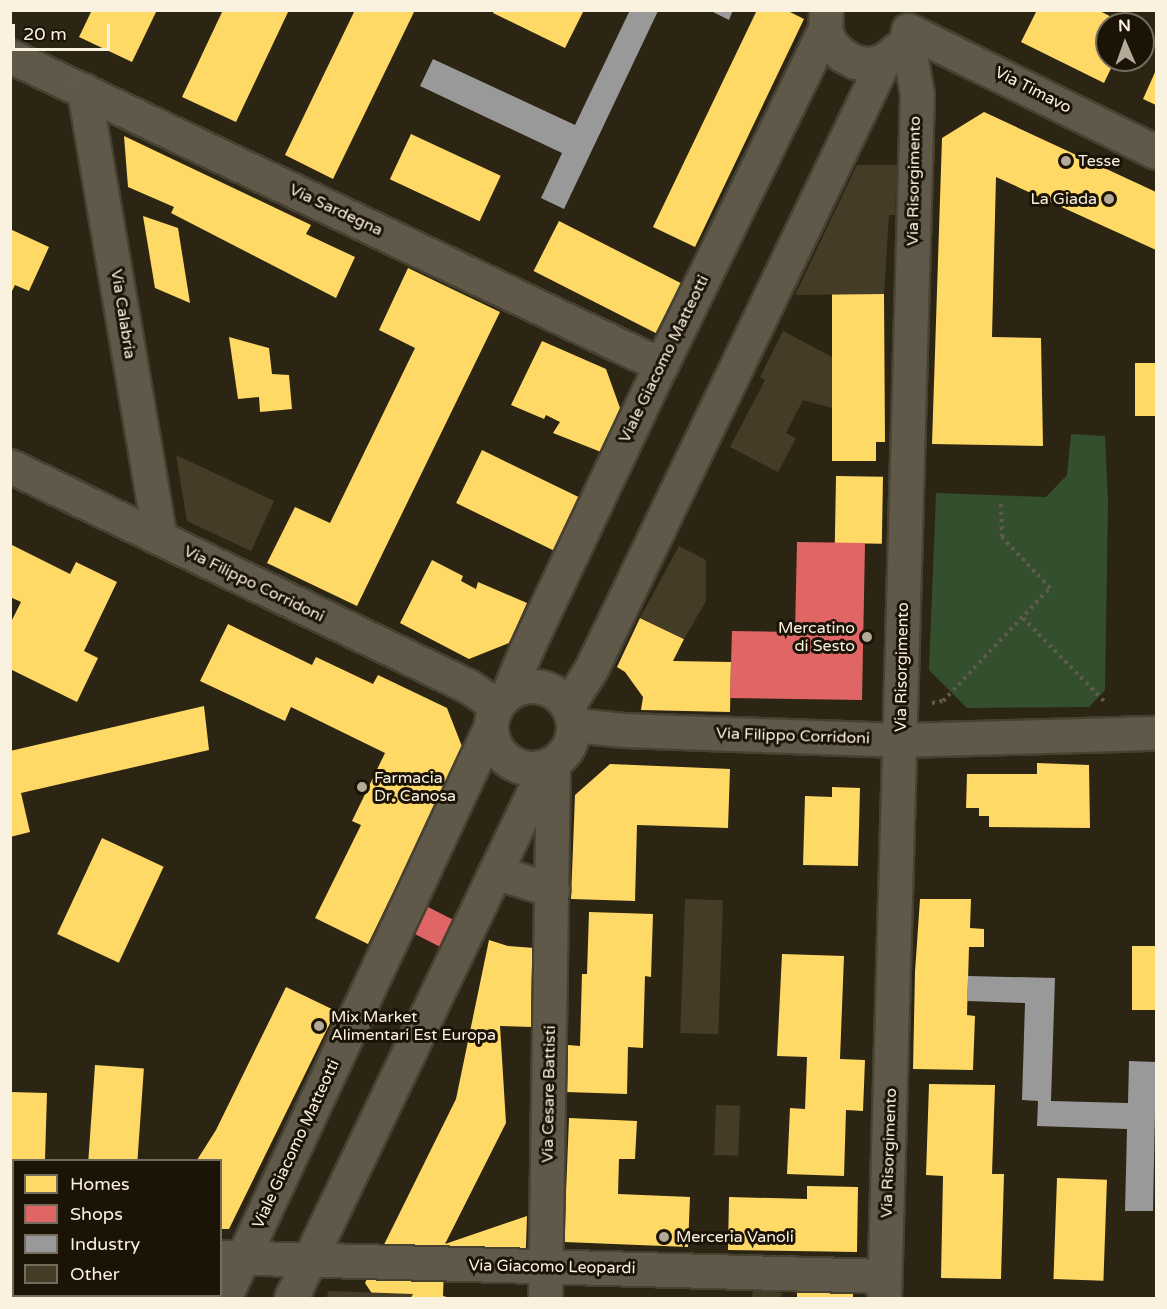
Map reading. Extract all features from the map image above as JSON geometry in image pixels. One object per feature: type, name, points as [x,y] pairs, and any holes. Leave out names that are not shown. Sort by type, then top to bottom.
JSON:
[{"type":"street","name":"Viale Giacomo Matteotti","points":[[826,20],[830,43],[842,55],[862,63],[884,60]]},
{"type":"street","name":"Viale Giacomo Matteotti","points":[[224,1299],[232,1257],[498,709],[826,20]]},
{"type":"street","points":[[291,1299],[495,872],[550,764],[569,747],[571,715],[591,669],[884,60],[897,52],[908,25]]},
{"type":"street","name":"Via Timavo","points":[[908,25],[1156,152]]},
{"type":"street","name":"Via Risorgimento","points":[[884,1287],[917,94],[908,25]]},
{"type":"street","name":"Via Sardegna","points":[[10,56],[661,365]]},
{"type":"street","name":"Via Calabria","points":[[84,90],[160,537]]},
{"type":"street","name":"Via Filippo Corridoni","points":[[10,466],[468,686],[498,709]]},
{"type":"street","points":[[550,764],[527,768],[509,762],[496,747],[498,709],[530,685],[551,690],[571,715]]},
{"type":"street","name":"Via Filippo Corridoni","points":[[571,715],[624,730],[900,740],[1156,733]]},
{"type":"street","name":"Via Cesare Battisti","points":[[545,1299],[552,890],[550,764]]},
{"type":"street","points":[[495,872],[552,890]]},
{"type":"street","name":"Via Giacomo Leopardi","points":[[232,1257],[546,1266],[884,1287]]},
{"type":"path","points":[[922,705],[943,701],[1050,588],[1002,537],[1001,502]]},
{"type":"path","points":[[1023,618],[1108,705]]},
{"type":"green space","points":[[1071,434],[1105,436],[1108,502],[1105,690],[1089,707],[967,708],[929,670],[936,493],[1046,497],[1067,475]]},
{"type":"building: Homes","points":[[92,10],[157,10],[132,62],[79,37]]},
{"type":"building: Homes","points":[[223,10],[289,10],[236,122],[182,97]]},
{"type":"building: Homes","points":[[355,10],[415,10],[333,179],[285,155]]},
{"type":"building: Homes","points":[[494,10],[584,10],[565,48],[493,13]]},
{"type":"building: Homes","points":[[757,10],[786,10],[804,19],[695,247],[653,227]]},
{"type":"building: Homes","points":[[1037,10],[1098,10],[1102,12],[1095,12],[1095,72],[1109,72],[1104,83],[1021,42]]},
{"type":"building: Homes","points":[[1156,70],[1156,105],[1143,99]]},
{"type":"building: Homes","points":[[984,112],[1156,192],[1156,250],[996,177],[992,337],[1041,338],[1043,446],[932,444],[942,138]]},
{"type":"building: Homes","points":[[411,134],[501,176],[480,221],[390,179]]},
{"type":"building: Homes","points":[[124,136],[311,225],[306,234],[355,257],[336,298],[171,213],[174,207],[128,187]]},
{"type":"building: Homes","points":[[143,216],[178,228],[190,303],[155,288]]},
{"type":"building: Homes","points":[[559,221],[681,283],[656,333],[534,271]]},
{"type":"building: Homes","points":[[10,229],[49,247],[29,291],[15,285],[10,295]]},
{"type":"building: Homes","points":[[408,268],[500,312],[357,606],[267,563],[295,507],[330,523],[415,348],[379,330]]},
{"type":"building: Homes","points":[[832,294],[884,294],[885,442],[876,442],[876,461],[832,461]]},
{"type":"building: Homes","points":[[229,337],[269,348],[272,374],[289,375],[292,409],[260,412],[259,397],[238,399]]},
{"type":"building: Homes","points":[[542,341],[606,369],[620,408],[601,452],[553,433],[560,422],[546,415],[544,419],[511,405]]},
{"type":"building: Homes","points":[[1135,363],[1156,363],[1156,416],[1135,416]]},
{"type":"building: Homes","points":[[482,450],[579,497],[553,550],[456,503]]},
{"type":"building: Homes","points":[[836,476],[883,477],[882,544],[835,543]]},
{"type":"building: Homes","points":[[10,544],[70,574],[76,562],[117,582],[84,651],[98,658],[77,702],[10,669],[10,624],[21,602],[10,597]]},
{"type":"building: Homes","points":[[432,560],[463,576],[461,581],[476,589],[478,582],[527,603],[509,643],[469,659],[400,623]]},
{"type":"building: Homes","points":[[640,618],[684,639],[673,661],[731,662],[730,712],[641,710],[643,697],[625,672],[617,667]]},
{"type":"building: Homes","points":[[228,624],[312,665],[316,657],[373,684],[378,675],[447,708],[463,749],[368,944],[315,918],[361,825],[352,821],[385,753],[291,707],[285,721],[200,681]]},
{"type":"building: Homes","points":[[204,706],[209,750],[21,793],[30,832],[10,837],[10,751]]},
{"type":"building: Homes","points":[[1037,763],[1089,765],[1090,828],[989,827],[989,816],[979,816],[979,808],[966,808],[967,774],[1037,774]]},
{"type":"building: Homes","points":[[610,764],[730,769],[728,828],[637,825],[635,901],[571,899],[575,795]]},
{"type":"building: Homes","points":[[832,787],[860,788],[858,866],[803,865],[805,796],[832,797]]},
{"type":"building: Homes","points":[[102,838],[164,867],[119,963],[57,934]]},
{"type":"building: Homes","points":[[920,899],[971,899],[970,928],[984,929],[984,947],[969,947],[967,1015],[975,1016],[973,1070],[913,1069],[915,972]]},
{"type":"building: Homes","points":[[589,912],[653,914],[651,977],[645,976],[643,1048],[628,1047],[627,1094],[566,1092],[568,1045],[580,1046],[582,974],[587,974]]},
{"type":"building: Homes","points":[[489,940],[508,946],[534,948],[533,1027],[500,1026],[506,1123],[445,1244],[527,1216],[525,1274],[444,1268],[443,1296],[450,1298],[375,1298],[365,1283],[456,1099]]},
{"type":"building: Homes","points":[[1132,946],[1156,946],[1156,1010],[1132,1010]]},
{"type":"building: Homes","points":[[782,954],[844,956],[840,1059],[865,1060],[863,1111],[846,1110],[844,1176],[787,1174],[790,1108],[805,1109],[807,1057],[777,1056]]},
{"type":"building: Homes","points":[[286,987],[336,1011],[229,1229],[222,1229],[222,1159],[198,1159],[216,1130]]},
{"type":"building: Homes","points":[[95,1065],[144,1068],[138,1159],[88,1159]]},
{"type":"building: Homes","points":[[929,1084],[995,1085],[992,1174],[1004,1174],[1001,1279],[941,1278],[943,1176],[926,1175]]},
{"type":"building: Homes","points":[[10,1092],[47,1093],[45,1159],[12,1159],[12,1164],[10,1164]]},
{"type":"building: Homes","points":[[569,1118],[637,1121],[635,1159],[619,1159],[618,1194],[690,1197],[688,1247],[564,1242]]},
{"type":"building: Homes","points":[[1057,1178],[1107,1180],[1103,1281],[1053,1279]]},
{"type":"building: Homes","points":[[10,1184],[12,1184],[12,1221],[10,1221]]},
{"type":"building: Homes","points":[[807,1186],[858,1187],[857,1252],[728,1250],[729,1197],[807,1199]]},
{"type":"building: Homes","points":[[797,1292],[853,1294],[853,1298],[797,1298]]},
{"type":"building: Shops","points":[[797,542],[865,543],[862,700],[730,698],[732,631],[795,632]]},
{"type":"building: Shops","points":[[424,905],[456,921],[442,948],[410,932]]},
{"type":"building: Industry","points":[[630,10],[658,11],[564,209],[541,198],[562,153],[420,86],[433,59],[575,125]]},
{"type":"building: Industry","points":[[709,10],[733,10],[729,20]]},
{"type":"building: Industry","points":[[968,976],[1055,978],[1051,1101],[1128,1103],[1129,1061],[1156,1062],[1153,1211],[1125,1211],[1127,1129],[1037,1126],[1038,1101],[1022,1100],[1025,1003],[967,1001]]},
{"type":"building: Other","points":[[857,165],[897,165],[895,215],[889,215],[884,294],[795,295]]},
{"type":"building: Other","points":[[783,331],[832,357],[832,408],[803,400],[786,433],[796,438],[778,472],[730,447],[765,380],[760,377]]},
{"type":"building: Other","points":[[176,455],[274,501],[251,551],[187,521]]},
{"type":"building: Other","points":[[679,546],[706,560],[706,601],[684,639],[640,618]]},
{"type":"building: Other","points":[[685,899],[723,900],[718,1034],[680,1033]]},
{"type":"building: Other","points":[[716,1105],[740,1106],[738,1156],[714,1155]]},
{"type":"building: Other","points":[[753,1290],[782,1293],[781,1298],[752,1298]]},
{"type":"building: Other","points":[[329,1291],[413,1294],[411,1298],[326,1298]]},
{"type":"building: Other","points":[[96,1297],[160,1297],[160,1298]]},
{"type":"place","name":"Tesse","points":[[1066,161]]},
{"type":"place","name":"La Giada","points":[[1109,199]]},
{"type":"place","name":"Mercatino di Sesto","points":[[867,637]]},
{"type":"place","name":"Farmacia Dr. Canosa","points":[[362,787]]},
{"type":"place","name":"Mix Market Alimentari Est Europa","points":[[319,1026]]},
{"type":"place","name":"Merceria Vanoli","points":[[664,1237]]}]
